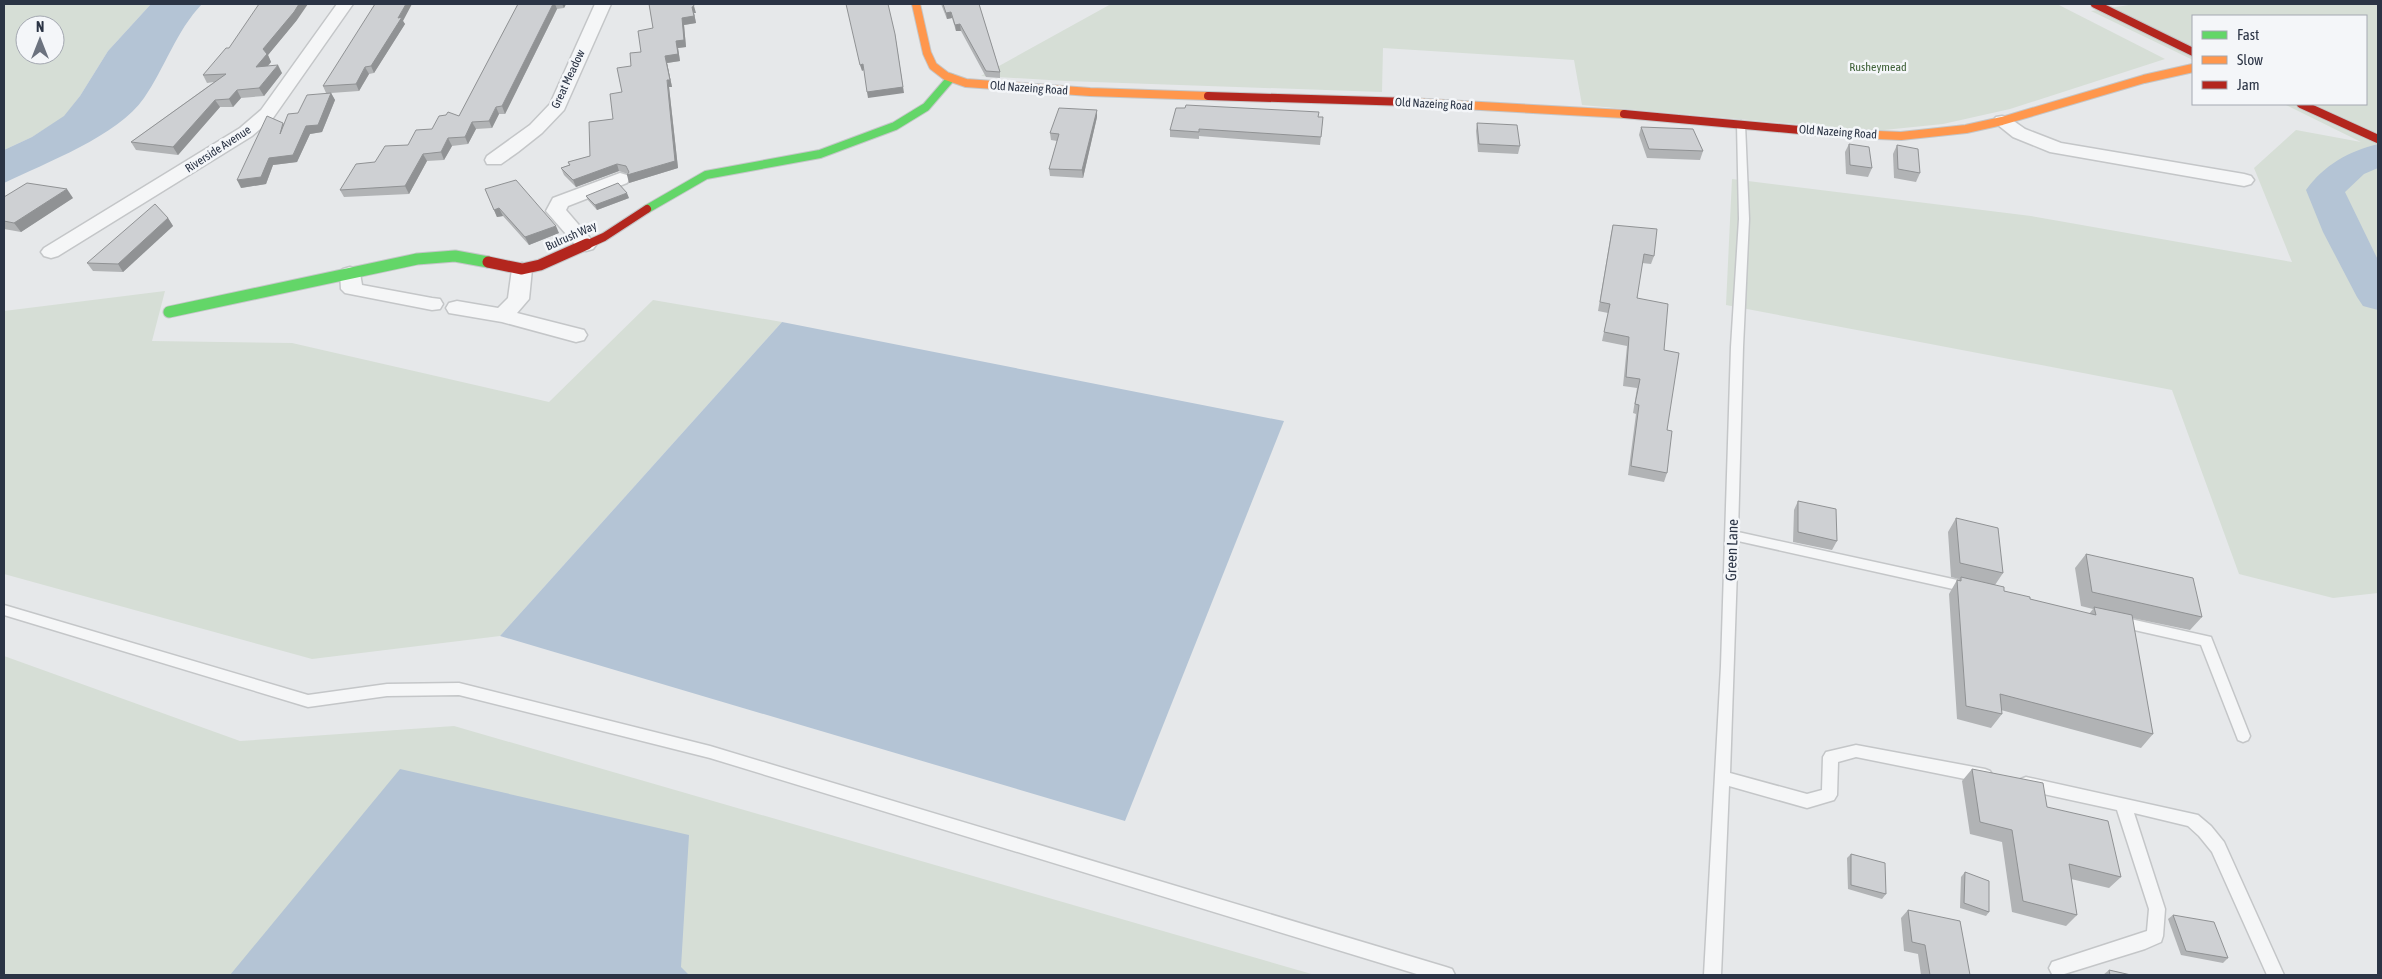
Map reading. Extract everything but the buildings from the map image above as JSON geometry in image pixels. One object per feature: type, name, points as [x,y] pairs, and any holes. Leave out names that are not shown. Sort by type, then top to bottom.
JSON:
[{"type":"street","name":"Riverside Avenue","points":[[51,252],[217,151],[260,120],[278,99],[345,4]]},
{"type":"street","name":"Great Meadow","points":[[494,160],[548,120],[558,106],[603,4]]},
{"type":"street","name":"Old Nazeing Road","points":[[916,4],[927,53],[933,66],[951,78],[966,83],[1090,92],[1381,101],[1674,117],[1858,135],[1901,136],[1959,130],[2002,121],[2144,79],[2192,68]]},
{"type":"street","points":[[2095,4],[2192,52]]},
{"type":"street","name":"Bulrush Way","points":[[169,312],[417,259],[455,256],[522,269],[540,265],[604,237],[668,195],[706,175],[820,154],[895,126],[926,107],[951,78]]},
{"type":"street","points":[[2302,105],[2378,139]]},
{"type":"street","points":[[2002,121],[2019,134],[2057,148],[2244,180]]},
{"type":"street","points":[[586,245],[556,211],[560,202],[620,178]]},
{"type":"street","points":[[503,316],[518,299],[522,269]]},
{"type":"street","points":[[350,274],[352,289],[432,304]]},
{"type":"street","points":[[457,308],[503,316],[576,334]]},
{"type":"lane","name":"Green Lane","points":[[1712,975],[1722,777],[1732,535],[1737,347],[1744,219],[1741,124]]},
{"type":"lane","points":[[1732,535],[1984,591]]},
{"type":"lane","points":[[4,610],[308,701],[387,690],[459,689],[700,749],[1446,975]]},
{"type":"lane","points":[[2100,617],[2206,641],[2243,736]]},
{"type":"lane","points":[[1722,777],[1808,801],[1829,795],[1831,757],[1856,751],[2123,804],[2192,820],[2206,831],[2218,847],[2276,975]]},
{"type":"lane","points":[[2058,968],[2145,941],[2155,936],[2156,909],[2123,804]]},
{"type":"green space","points":[[4,4],[151,4],[108,51],[80,96],[64,117],[32,137],[4,150]]},
{"type":"green space","name":"Rusheymead","points":[[1111,4],[2057,4],[2165,59],[2010,109],[1943,124],[1874,131],[1582,105],[1574,60],[1383,48],[1382,92],[1066,81],[981,76]]},
{"type":"green space","points":[[2135,4],[2378,4],[2378,593],[2333,598],[2239,574],[2172,390],[1726,305],[1732,179],[2031,216],[2292,262],[2254,168],[2296,130],[2361,142],[2286,105],[2367,105],[2367,15],[2192,15],[2192,60],[2091,11]]},
{"type":"green space","points":[[165,291],[152,341],[292,343],[549,402],[653,300],[782,322],[500,636],[312,659],[4,574],[4,311]]},
{"type":"green space","points":[[4,656],[240,741],[454,726],[1315,975],[4,975]]},
{"type":"water","points":[[151,4],[202,4],[185,26],[144,98],[132,112],[99,136],[4,183],[4,150],[32,137],[64,116],[80,96],[108,51]]},
{"type":"water","points":[[782,322],[1284,421],[1125,821],[500,636]]},
{"type":"water","points":[[400,769],[689,835],[681,967],[689,975],[230,975]]},
{"type":"waterway","points":[[2378,155],[2351,166],[2325,190],[2343,232],[2378,297]]},
{"type":"traffic: fast","points":[[647,209],[706,175],[820,154],[895,126],[926,107],[951,78]]},
{"type":"traffic: fast","points":[[169,312],[417,259],[455,256],[488,262]]},
{"type":"traffic: slow","points":[[916,4],[927,53],[933,66],[946,76],[966,83],[1090,92],[1208,96]]},
{"type":"traffic: slow","points":[[1832,133],[1901,136],[1966,129],[2002,121],[2144,79],[2192,68]]},
{"type":"traffic: slow","points":[[1409,102],[1624,114]]},
{"type":"traffic: jam","points":[[2095,4],[2192,52]]},
{"type":"traffic: jam","points":[[1208,96],[1409,102]]},
{"type":"traffic: jam","points":[[2303,105],[2378,139]]},
{"type":"traffic: jam","points":[[1624,114],[1832,133]]},
{"type":"traffic: jam","points":[[488,262],[522,269],[540,265],[604,237],[647,209]]}]
